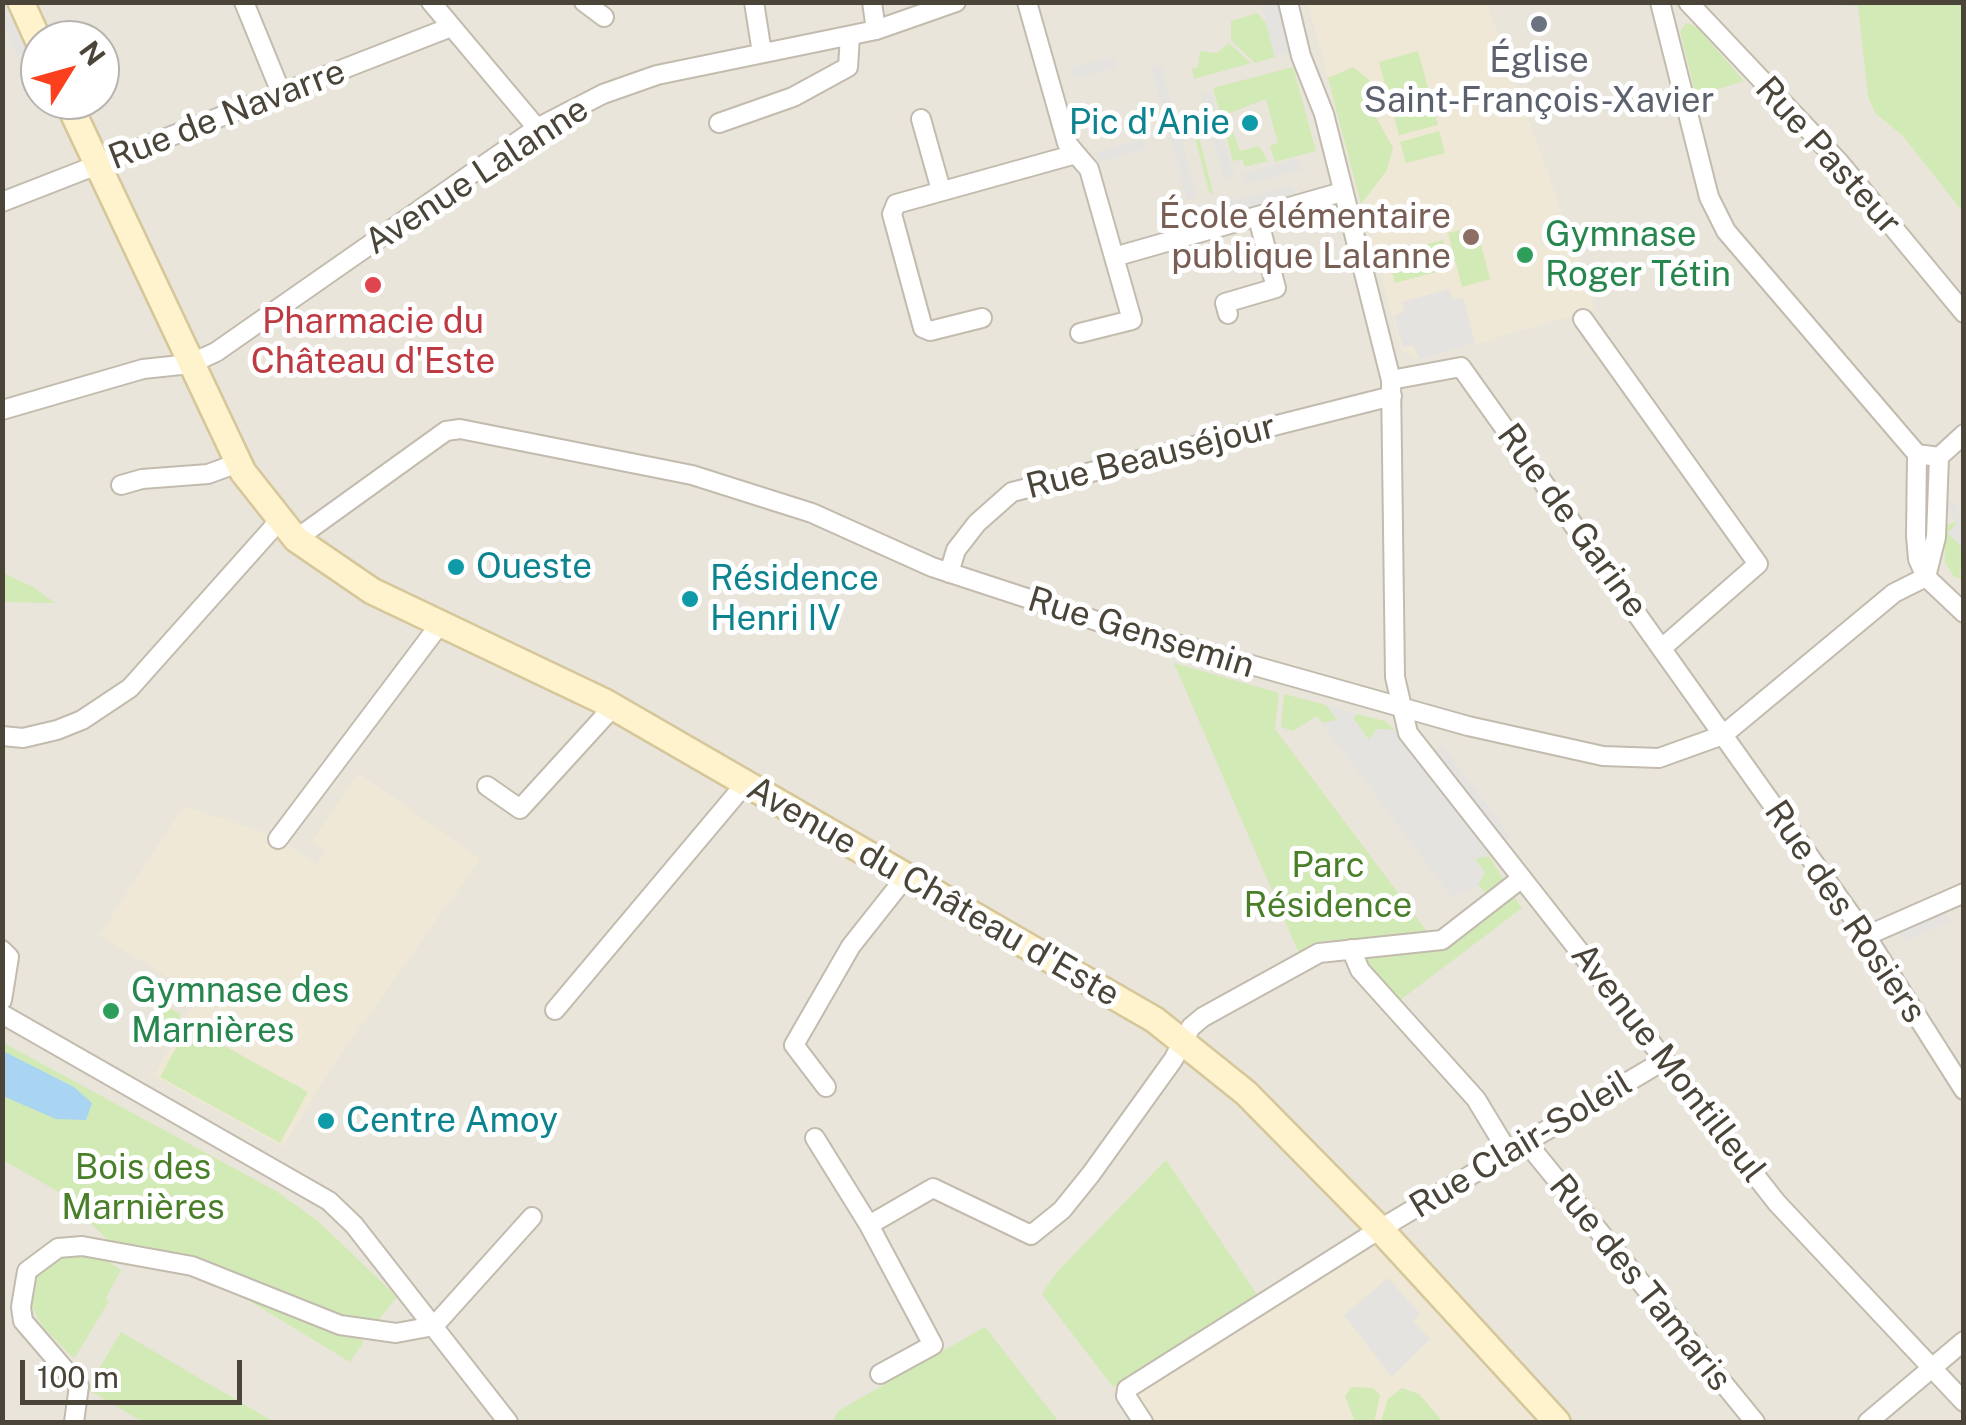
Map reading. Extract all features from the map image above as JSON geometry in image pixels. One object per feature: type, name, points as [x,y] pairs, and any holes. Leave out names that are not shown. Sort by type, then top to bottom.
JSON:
[{"type":"street","points":[[244,2],[282,94]]},
{"type":"street","points":[[584,2],[604,17]]},
{"type":"street","points":[[754,2],[762,53]]},
{"type":"street","points":[[872,2],[876,30]]},
{"type":"street","name":"Avenue Lalanne","points":[[190,364],[216,352],[537,128],[603,94],[656,75],[876,30],[956,2]]},
{"type":"street","points":[[1027,2],[1066,143],[1088,170],[1132,320],[1080,334]]},
{"type":"street","points":[[1288,2],[1302,56],[1324,114],[1391,388],[1398,705]]},
{"type":"street","points":[[1660,2],[1709,196],[1726,231],[1917,454],[1918,558],[1926,577],[1964,613]]},
{"type":"street","name":"Rue Pasteur","points":[[1688,2],[1840,162],[1964,313]]},
{"type":"street","points":[[442,11],[537,128]]},
{"type":"street","name":"Rue de Navarre","points":[[2,202],[282,94],[442,11]]},
{"type":"street","points":[[719,122],[793,97],[848,67],[850,36]]},
{"type":"street","points":[[921,119],[941,190]]},
{"type":"street","name":"Avenue du Château d'Este","points":[[77,120],[238,463],[287,530],[351,580],[613,707],[908,874],[1184,1041],[1246,1093],[1380,1229],[1556,1422]]},
{"type":"street","points":[[982,318],[930,331],[921,324],[892,210],[900,202],[1076,154]]},
{"type":"street","points":[[1114,258],[1342,192]]},
{"type":"street","points":[[1228,314],[1225,303],[1276,288],[1258,218]]},
{"type":"street","points":[[1583,319],[1758,564],[1662,648]]},
{"type":"street","points":[[2,410],[143,369],[190,364]]},
{"type":"street","name":"Rue de Garine","points":[[1391,388],[1461,366],[1723,736]]},
{"type":"street","name":"Rue Beauséjour","points":[[949,574],[956,550],[977,523],[1012,492],[1391,388]]},
{"type":"street","name":"Rue Gensemin","points":[[2,736],[22,738],[57,730],[130,688],[287,530],[446,431],[460,429],[692,476],[812,513],[949,574],[1156,640],[1603,756],[1660,758],[1723,736],[1894,593],[1926,577]]},
{"type":"street","points":[[1926,577],[1934,548],[1940,456],[1964,434]]},
{"type":"street","points":[[1917,454],[1940,456]]},
{"type":"street","points":[[120,486],[142,478],[208,474],[238,463]]},
{"type":"street","points":[[278,838],[440,624]]},
{"type":"street","name":"Avenue Montilleul","points":[[1398,705],[1408,733],[1497,852],[1522,878],[1778,1203],[1964,1402]]},
{"type":"street","points":[[487,786],[520,809],[613,707]]},
{"type":"street","name":"Rue des Rosiers","points":[[1723,736],[1866,936],[1964,1090]]},
{"type":"street","points":[[555,1010],[744,784]]},
{"type":"street","points":[[826,1088],[794,1045],[851,946],[908,874]]},
{"type":"street","points":[[868,1224],[932,1188],[1031,1235],[1062,1210],[1091,1174],[1203,1017],[1318,953],[1435,942],[1522,878]]},
{"type":"street","points":[[1866,936],[1964,894]]},
{"type":"street","points":[[2,950],[8,957],[2,1000]]},
{"type":"street","name":"Rue des Tamaris","points":[[1351,950],[1360,970],[1476,1099],[1508,1152]]},
{"type":"street","points":[[2,1014],[328,1201],[354,1225],[508,1422]]},
{"type":"street","name":"Rue Clair-Soleil","points":[[1144,1422],[1126,1396],[1126,1389],[1380,1229],[1663,1061]]},
{"type":"street","points":[[815,1138],[868,1224],[933,1346],[880,1374]]},
{"type":"street","name":"Rue des Tamaris","points":[[1526,1142],[1755,1422]]},
{"type":"street","points":[[74,1422],[79,1386],[23,1320],[21,1307],[27,1271],[58,1248],[82,1246],[192,1266],[340,1325],[396,1333],[434,1326],[532,1217]]},
{"type":"street","points":[[1868,1422],[1964,1341]]},
{"type":"shaded area","points":[[2,3],[13,3],[21,20],[20,55],[17,56],[3,24]]},
{"type":"shaded area","points":[[3,3],[1963,3],[1963,1422],[3,1422]]},
{"type":"shaded area","points":[[1261,3],[1280,3],[1293,52],[1275,57]]},
{"type":"shaded area","name":"École élémentaire publique Lalanne","points":[[1308,3],[1487,3],[1596,309],[1420,360],[1401,349]]},
{"type":"shaded area","points":[[1113,57],[1116,67],[1074,79],[1071,68]]},
{"type":"shaded area","points":[[1161,65],[1197,197],[1187,200],[1151,67]]},
{"type":"shaded area","points":[[1211,92],[1234,176],[1224,179],[1201,95]]},
{"type":"shaded area","points":[[1143,139],[1145,149],[1098,162],[1096,152]]},
{"type":"shaded area","points":[[1298,159],[1301,170],[1246,184],[1243,174]]},
{"type":"shaded area","points":[[1293,185],[1296,195],[1223,214],[1220,204]]},
{"type":"shaded area","points":[[1449,289],[1452,300],[1463,297],[1475,343],[1420,360],[1413,345],[1403,348],[1394,316],[1404,312],[1402,302]]},
{"type":"shaded area","points":[[1951,500],[1963,514],[1963,548],[1948,533],[1958,522],[1943,506]]},
{"type":"shaded area","points":[[1326,705],[1357,714],[1353,719],[1369,740],[1377,729],[1395,730],[1489,856],[1475,859],[1485,872],[1478,885],[1452,897],[1322,723],[1337,720]]},
{"type":"shaded area","points":[[1442,745],[1510,836],[1500,844],[1433,752]]},
{"type":"shaded area","points":[[359,773],[480,859],[328,1073],[283,1147],[154,1076],[198,994],[99,936],[183,806],[273,835],[316,864],[325,850],[312,841]]},
{"type":"shaded area","points":[[1940,904],[1950,921],[1905,942],[1893,924]]},
{"type":"shaded area","points":[[1370,1241],[1537,1422],[1149,1422],[1134,1400],[1134,1389]]},
{"type":"shaded area","points":[[1388,1278],[1420,1314],[1413,1321],[1430,1339],[1392,1377],[1344,1315]]},
{"type":"green space","points":[[1763,2],[1963,3],[1963,212],[1903,136],[1875,113],[1868,96],[1858,6]]},
{"type":"green space","points":[[1257,13],[1266,23],[1275,57],[1255,63],[1231,40],[1231,21]]},
{"type":"green space","points":[[1686,23],[1697,27],[1744,81],[1696,96],[1680,32]]},
{"type":"green space","points":[[1229,43],[1251,63],[1194,79],[1192,69],[1198,67],[1200,51],[1217,53]]},
{"type":"green space","points":[[1418,51],[1438,125],[1399,135],[1379,62]]},
{"type":"green space","points":[[1293,67],[1316,151],[1275,162],[1270,146],[1278,143],[1266,99],[1230,113],[1228,120],[1240,151],[1259,146],[1268,161],[1245,167],[1242,159],[1233,161],[1213,88]]},
{"type":"green space","points":[[1353,67],[1369,80],[1372,110],[1393,148],[1387,170],[1361,204],[1328,78]]},
{"type":"green space","points":[[1188,110],[1193,112],[1213,194],[1209,192]]},
{"type":"green space","points":[[1439,131],[1445,153],[1406,163],[1400,142]]},
{"type":"green space","points":[[1476,226],[1490,279],[1462,287],[1448,233]]},
{"type":"green space","points":[[1443,240],[1451,268],[1395,283],[1387,255]]},
{"type":"green space","points":[[1958,522],[1948,533],[1963,548],[1963,568],[1959,573],[1963,579],[1954,577],[1945,562],[1944,525]]},
{"type":"green space","points":[[3,573],[33,587],[55,603],[3,602]]},
{"type":"green space","name":"Parc Résidence","points":[[1174,663],[1279,693],[1275,729],[1429,934],[1322,941],[1299,953]]},
{"type":"green space","points":[[1284,694],[1326,705],[1337,720],[1322,723],[1317,716],[1293,731],[1281,727]]},
{"type":"green space","points":[[1357,714],[1385,721],[1395,730],[1377,729],[1369,740],[1353,718]]},
{"type":"green space","points":[[1489,856],[1503,879],[1486,893],[1478,885],[1485,872],[1474,858]]},
{"type":"green space","points":[[1512,894],[1522,908],[1399,1001],[1363,958],[1435,948]]},
{"type":"green space","points":[[164,1005],[181,1014],[170,1036],[152,1027]]},
{"type":"green space","points":[[188,1026],[308,1092],[280,1143],[160,1077]]},
{"type":"green space","name":"Bois des Marnières","points":[[2,1042],[276,1191],[319,1222],[397,1297],[375,1324],[329,1314],[215,1264],[113,1245],[59,1192],[3,1160]]},
{"type":"green space","points":[[1166,1160],[1258,1296],[1113,1387],[1042,1294],[1057,1272]]},
{"type":"green space","points":[[70,1252],[100,1256],[121,1270],[106,1298],[109,1301],[74,1359],[42,1326],[29,1301],[39,1272]]},
{"type":"green space","points":[[245,1293],[364,1341],[350,1362],[243,1297]]},
{"type":"green space","points":[[985,1327],[1059,1422],[833,1422],[838,1411]]},
{"type":"green space","points":[[121,1332],[274,1422],[143,1422],[87,1389]]},
{"type":"green space","points":[[1352,1387],[1373,1388],[1380,1395],[1374,1422],[1355,1422],[1345,1396]]},
{"type":"green space","points":[[1402,1388],[1419,1394],[1443,1422],[1381,1422],[1388,1399]]},
{"type":"water","points":[[3,1051],[74,1087],[92,1103],[86,1120],[56,1119],[3,1096]]},
{"type":"place","name":"Église Saint-François-Xavier","points":[[1539,24]]},
{"type":"place","name":"Pic d'Anie","points":[[1250,123]]},
{"type":"place","name":"École élémentaire publique Lalanne","points":[[1471,237]]},
{"type":"place","name":"Gymnase Roger Tétin","points":[[1525,255]]},
{"type":"place","name":"Pharmacie du Château d'Este","points":[[373,285]]},
{"type":"place","name":"Oueste","points":[[456,567]]},
{"type":"place","name":"Résidence Henri IV","points":[[690,599]]},
{"type":"place","name":"Gymnase des Marnières","points":[[111,1011]]},
{"type":"place","name":"Centre Amoy","points":[[326,1121]]}]
